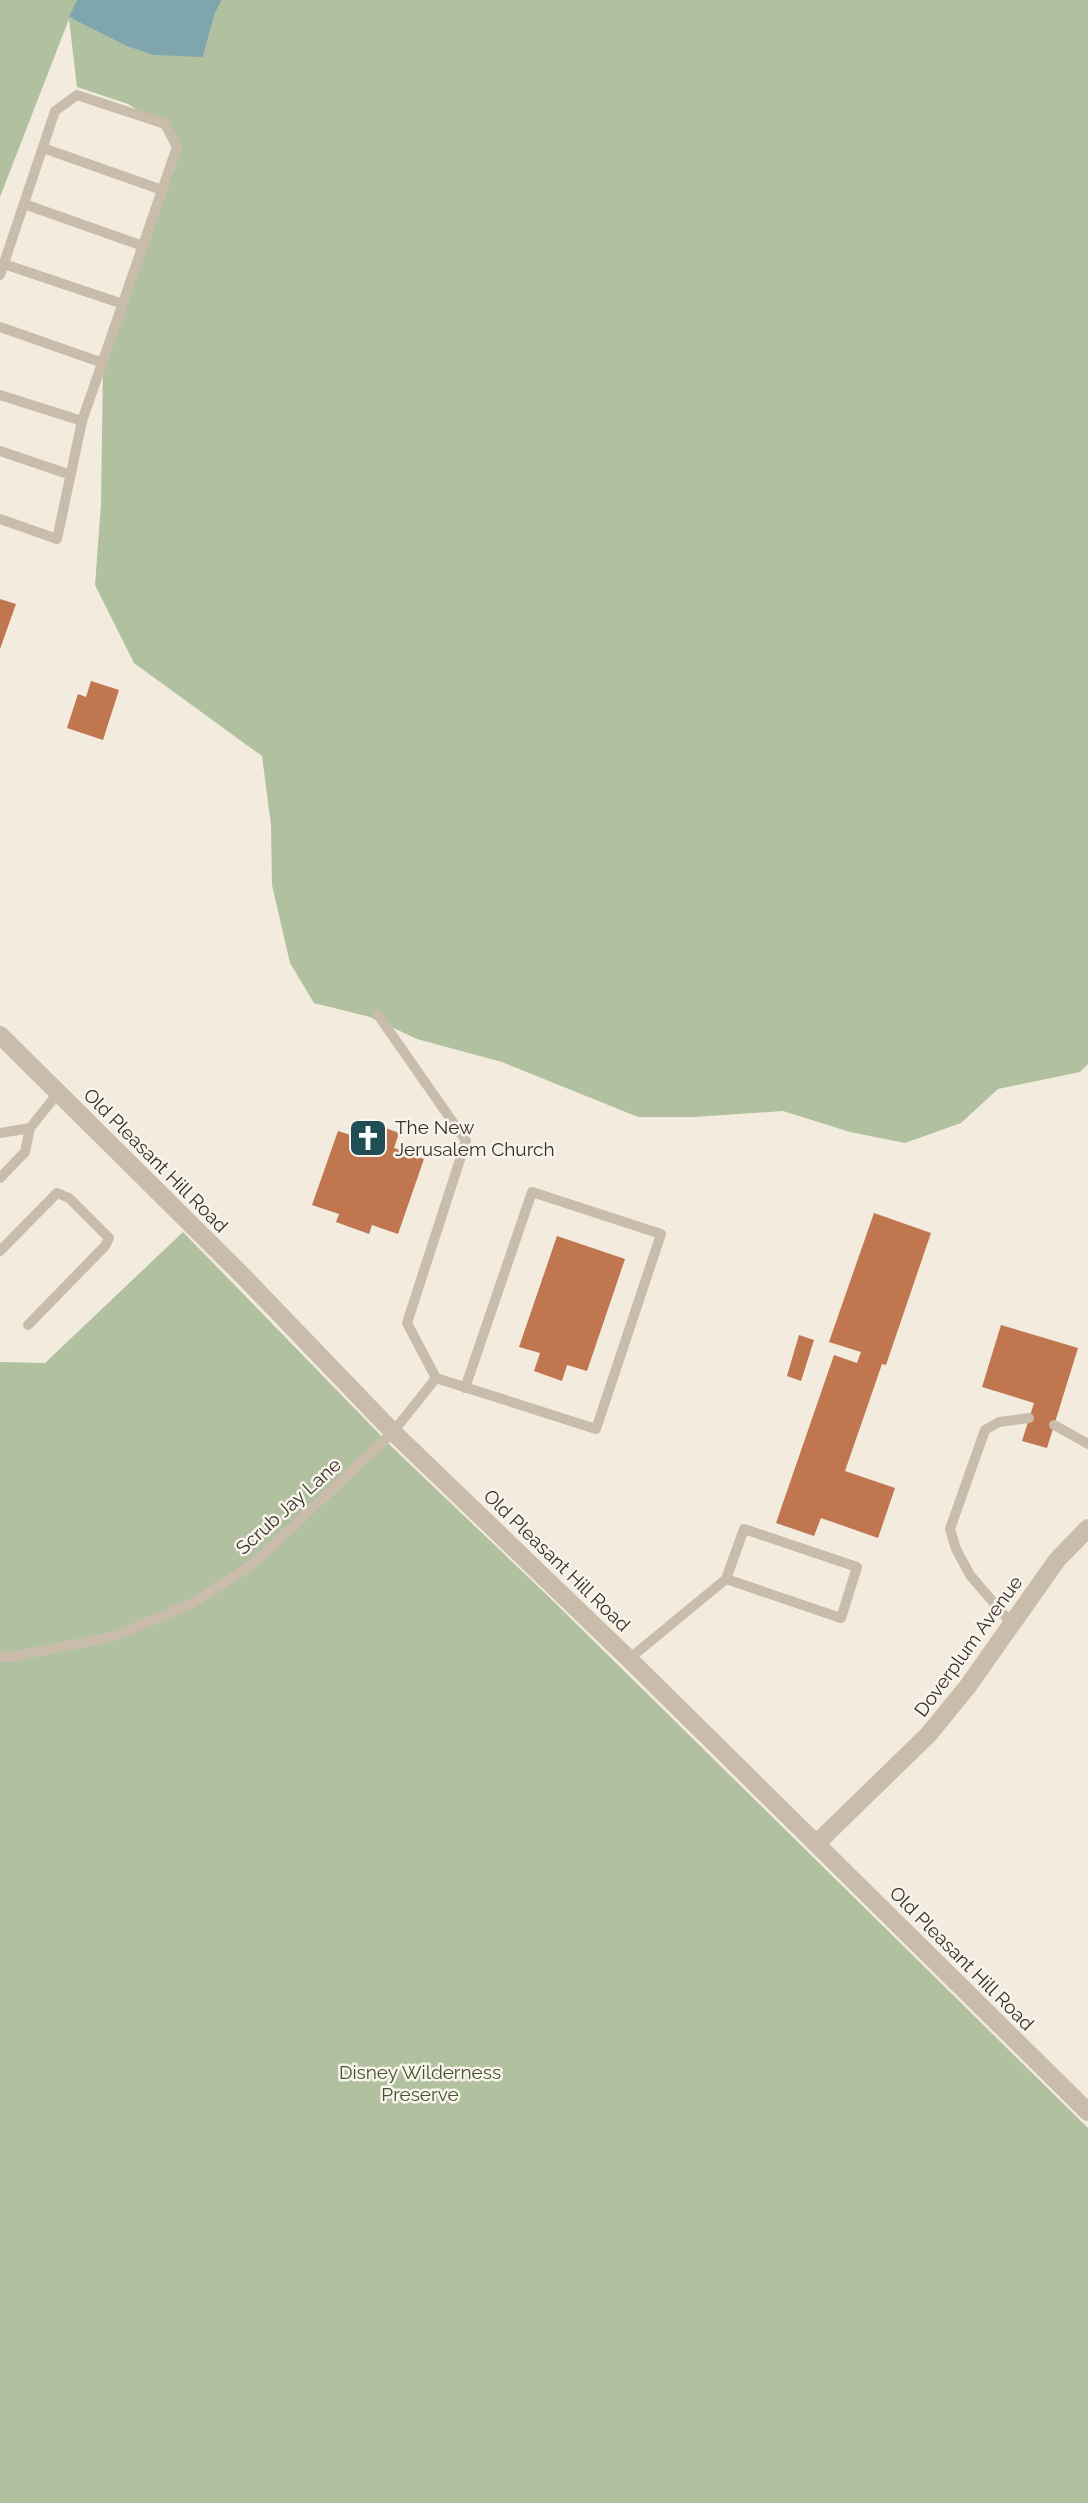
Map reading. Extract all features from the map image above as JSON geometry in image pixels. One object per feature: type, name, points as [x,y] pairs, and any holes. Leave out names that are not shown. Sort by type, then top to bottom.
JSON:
[{"type":"street","name":"Old Pleasant Hill Road","points":[[0,1035],[394,1432],[817,1843],[1088,2112]]},
{"type":"street","name":"Doverplum Avenue","points":[[817,1843],[929,1734],[968,1686],[1057,1560],[1088,1528]]},
{"type":"lane","points":[[0,275],[55,111],[76,95],[165,124],[177,147],[82,421],[57,539],[0,519]]},
{"type":"lane","points":[[43,148],[162,190]]},
{"type":"lane","points":[[24,204],[143,246]]},
{"type":"lane","points":[[4,264],[123,304]]},
{"type":"lane","points":[[0,327],[103,363]]},
{"type":"lane","points":[[0,395],[82,421]]},
{"type":"lane","points":[[0,451],[71,475]]},
{"type":"lane","points":[[378,1015],[467,1141],[407,1323],[436,1378],[465,1388],[596,1429],[661,1234],[532,1192],[465,1388]]},
{"type":"lane","points":[[0,1178],[25,1152],[30,1128],[58,1093]]},
{"type":"lane","points":[[0,1133],[30,1128]]},
{"type":"lane","points":[[0,1251],[57,1193],[69,1198],[109,1238],[106,1246],[28,1325]]},
{"type":"lane","name":"Scrub Jay Lane","points":[[0,1657],[113,1637],[193,1603],[253,1564],[394,1432],[436,1378]]},
{"type":"lane","points":[[1012,1624],[970,1575],[956,1549],[950,1529],[985,1430],[999,1422],[1029,1418]]},
{"type":"lane","points":[[1054,1424],[1088,1444]]},
{"type":"lane","points":[[629,1660],[726,1579],[744,1529],[857,1567],[841,1618],[726,1579]]},
{"type":"green space","points":[[0,0],[77,0],[70,18],[203,57],[215,13],[222,0],[1088,0],[1088,1064],[1080,1072],[998,1089],[961,1123],[905,1143],[850,1132],[783,1111],[695,1117],[638,1117],[502,1062],[417,1039],[370,1017],[314,1003],[290,963],[272,885],[271,825],[262,756],[134,663],[95,585],[101,504],[103,368],[154,206],[175,169],[176,151],[170,136],[159,124],[128,104],[77,87],[69,19],[0,197]]},
{"type":"green space","name":"Disney Wilderness Preserve","points":[[183,1232],[393,1448],[545,1593],[1088,2128],[1088,2503],[0,2503],[0,1362],[45,1363]]},
{"type":"water","points":[[77,0],[222,0],[215,13],[203,57],[154,55],[127,46],[69,17]]},
{"type":"building","points":[[0,599],[16,604],[0,649]]},
{"type":"building","points":[[91,681],[119,690],[103,740],[67,728],[78,694],[86,697]]},
{"type":"building","points":[[372,1123],[399,1133],[394,1148],[424,1159],[398,1234],[372,1225],[369,1234],[336,1222],[339,1214],[312,1205],[338,1131],[366,1140]]},
{"type":"building","points":[[874,1213],[931,1233],[886,1365],[882,1364],[845,1471],[895,1488],[878,1538],[821,1518],[814,1536],[776,1523],[834,1355],[857,1363],[861,1352],[829,1342]]},
{"type":"building","points":[[557,1236],[625,1259],[587,1371],[567,1365],[562,1381],[534,1371],[540,1353],[519,1347]]},
{"type":"building","points":[[1001,1325],[1078,1348],[1047,1448],[1022,1441],[1034,1403],[982,1387]]},
{"type":"building","points":[[799,1335],[814,1340],[801,1381],[787,1376]]},
{"type":"place","name":"The New Jerusalem Church","points":[[368,1138]]}]
